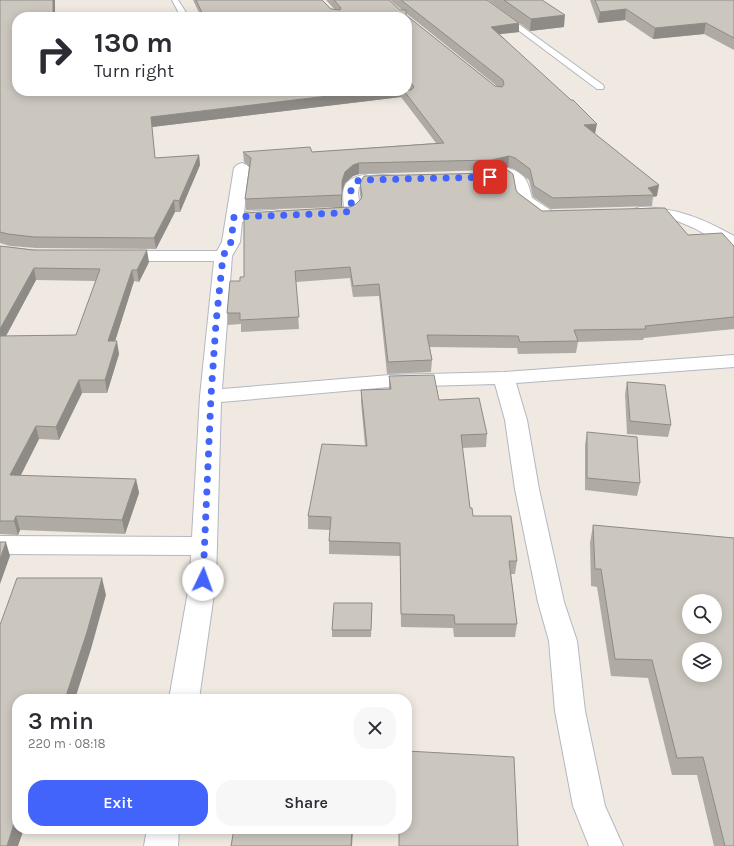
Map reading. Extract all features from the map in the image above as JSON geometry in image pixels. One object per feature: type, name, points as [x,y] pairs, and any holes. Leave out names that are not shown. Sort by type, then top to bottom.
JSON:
[{"type":"street","points":[[185,694],[203,580],[211,396],[216,323],[223,256],[231,242],[242,168]]},
{"type":"street","points":[[467,178],[490,177],[508,173],[520,181],[524,200],[547,216],[563,215]]},
{"type":"street","points":[[312,214],[343,213],[352,210],[351,188],[353,184],[359,180],[406,179]]},
{"type":"street","points":[[627,213],[659,212],[679,215],[696,221],[734,243]]},
{"type":"street","points":[[234,217],[289,215]]},
{"type":"street","points":[[99,256],[223,256]]},
{"type":"street","points":[[211,396],[390,381],[504,378],[734,361]]},
{"type":"street","points":[[504,378],[516,420],[527,489],[551,602],[563,641],[570,712],[589,806],[606,846]]},
{"type":"street","points":[[0,545],[205,546]]},
{"type":"street","points":[[161,846],[162,834]]},
{"type":"lane","points":[[175,0],[182,12]]},
{"type":"lane","points":[[481,0],[600,86]]},
{"type":"building","points":[[0,0],[53,0],[53,12],[12,12],[12,96],[328,96],[151,117],[155,158],[199,155],[179,201],[174,200],[154,238],[34,237],[0,232]]},
{"type":"building","points":[[196,0],[322,0],[331,9],[340,10],[341,8],[334,0],[389,0],[400,10],[406,10],[406,12],[202,12]]},
{"type":"building","points":[[401,0],[487,0],[519,23],[491,27],[571,100],[573,100],[597,124],[584,125],[659,185],[648,188],[654,195],[553,198],[534,186],[530,169],[515,158],[509,156],[491,160],[359,163],[353,165],[345,172],[342,181],[342,195],[245,199],[251,158],[243,152],[310,147],[312,152],[444,143],[408,96],[412,96],[412,89],[414,87],[412,84],[412,20],[495,86],[502,87],[504,84],[503,80]]},
{"type":"building","points":[[504,0],[542,0],[565,15],[531,19]]},
{"type":"building","points":[[595,0],[734,0],[734,38],[706,23],[655,28],[626,9],[600,12]]},
{"type":"building","points":[[506,169],[513,174],[518,193],[542,211],[665,208],[688,235],[722,233],[734,246],[734,317],[645,326],[646,329],[574,330],[578,341],[520,342],[518,336],[427,335],[432,360],[388,362],[379,284],[353,286],[350,267],[295,271],[299,317],[240,320],[240,313],[227,313],[230,281],[240,281],[240,277],[244,277],[244,213],[350,207],[361,199],[362,195],[360,183],[364,176],[491,173]]},
{"type":"building","points":[[0,246],[33,250],[147,250],[137,270],[132,270],[108,341],[117,341],[105,380],[79,380],[56,427],[36,426],[10,475],[136,479],[122,520],[16,516],[14,521],[0,521],[0,336],[76,335],[100,269],[34,268],[0,329]]},
{"type":"building","points":[[434,375],[439,400],[479,398],[487,434],[461,435],[470,508],[472,508],[473,516],[511,516],[517,561],[509,561],[517,624],[455,624],[454,615],[401,614],[400,543],[329,541],[331,517],[308,516],[322,444],[367,446],[361,390],[391,389],[389,376]]},
{"type":"building","points":[[627,382],[665,385],[671,425],[630,421]]},
{"type":"building","points":[[587,432],[637,437],[640,483],[587,478]]},
{"type":"building","points":[[593,525],[734,538],[734,846],[725,846],[703,757],[677,758],[652,660],[615,659],[601,569],[595,569]]},
{"type":"building","points":[[0,542],[6,542],[0,559]]},
{"type":"building","points":[[17,578],[102,578],[87,632],[67,694],[12,694],[12,830],[7,846],[0,846],[0,625]]},
{"type":"building","points":[[334,603],[372,603],[371,630],[332,630]]},
{"type":"building","points":[[412,751],[514,757],[518,846],[399,846],[399,834],[412,834]]},
{"type":"building","points":[[233,834],[352,834],[351,846],[231,846]]},
{"type":"route","points":[[203,580],[211,396],[216,323],[223,256],[231,242],[234,217],[343,213],[352,210],[351,188],[353,184],[359,180],[490,177]]}]
